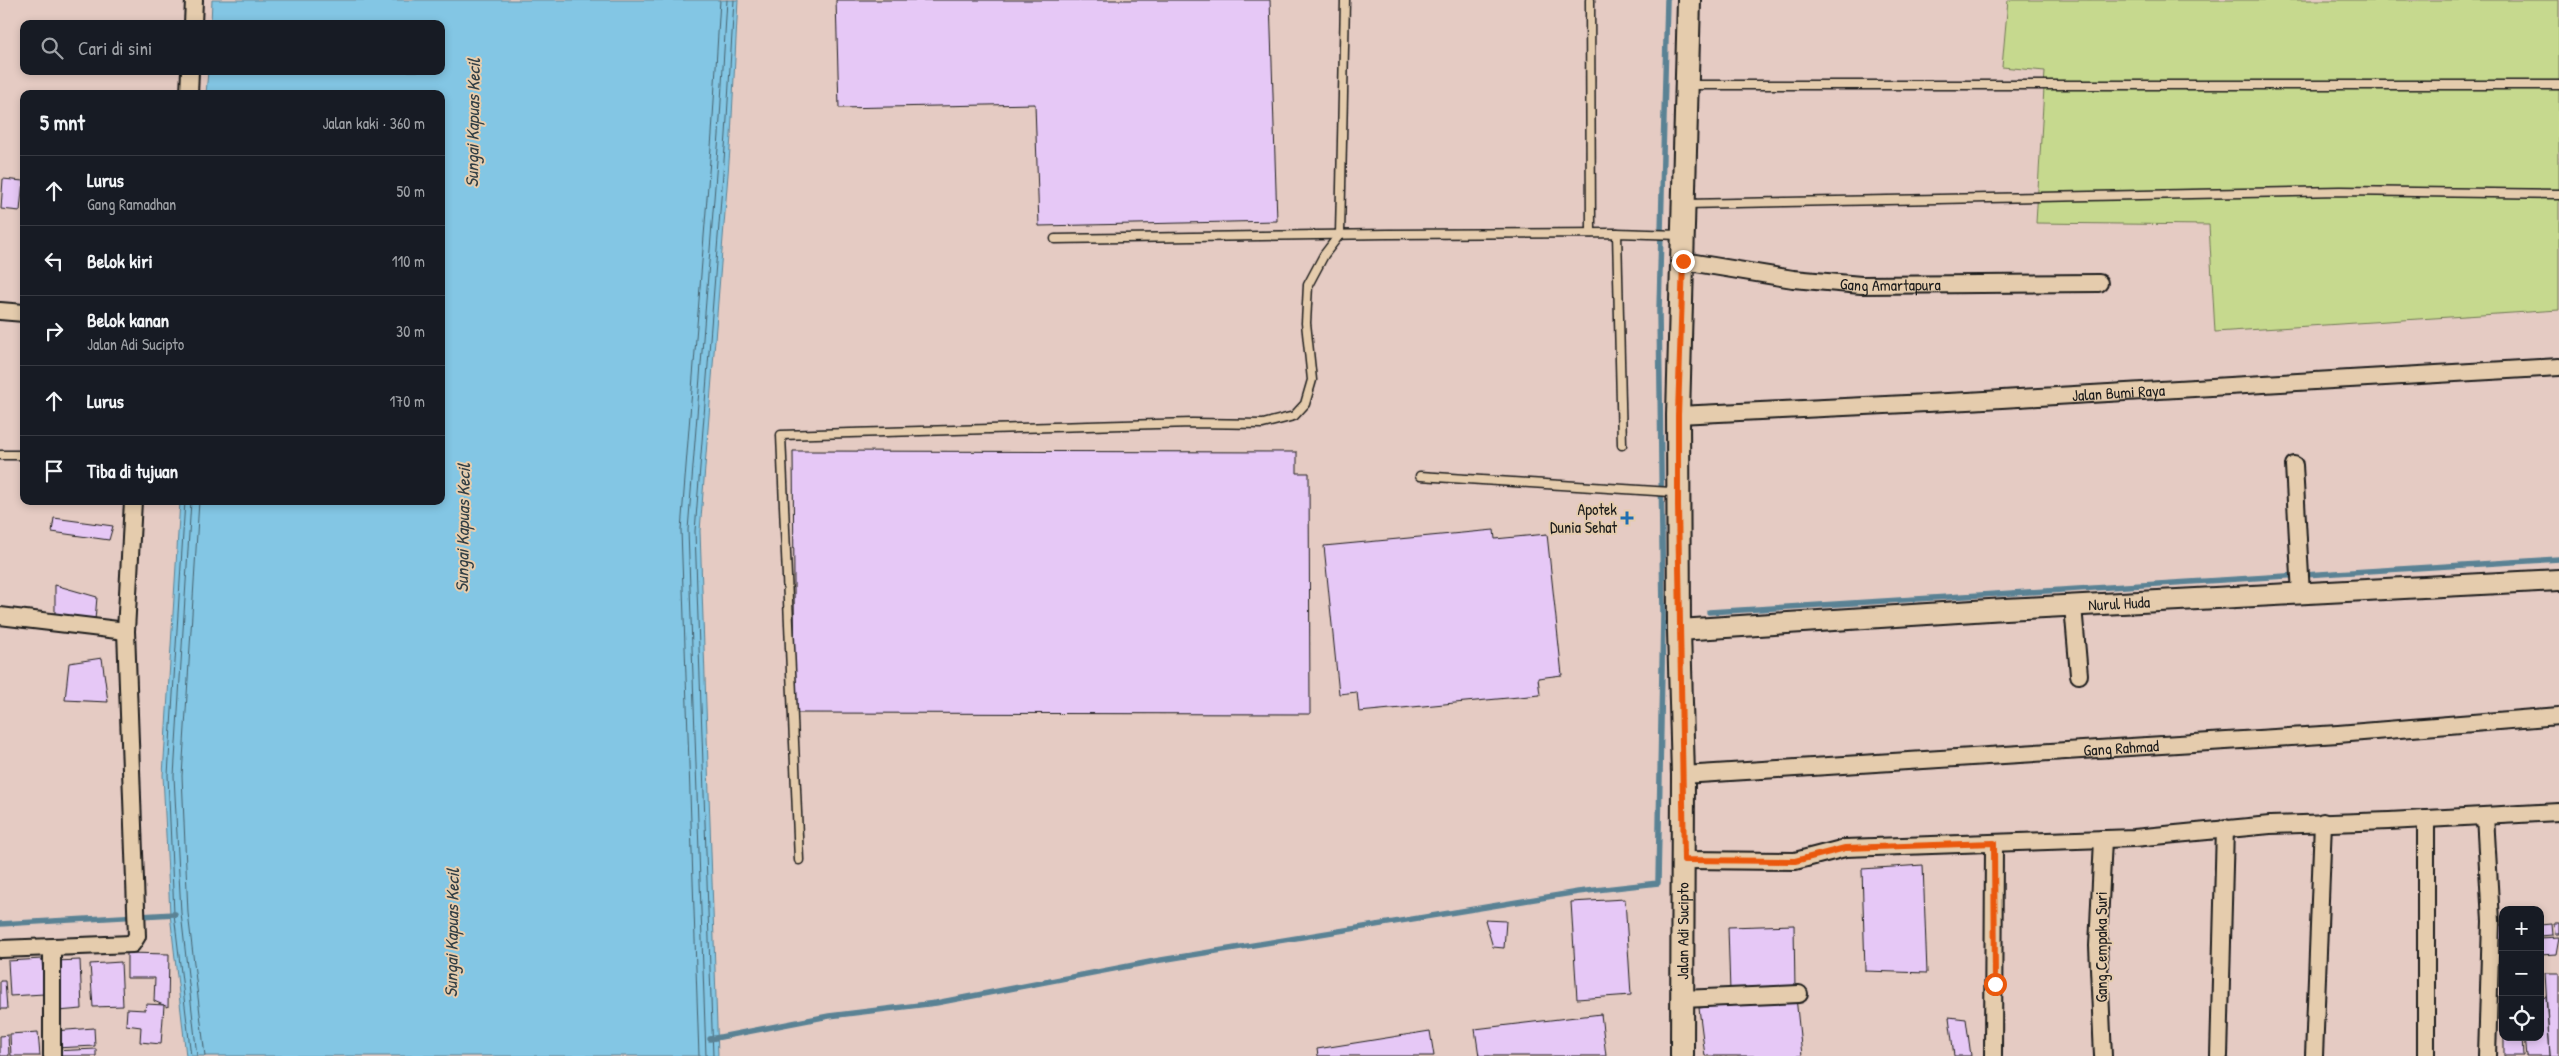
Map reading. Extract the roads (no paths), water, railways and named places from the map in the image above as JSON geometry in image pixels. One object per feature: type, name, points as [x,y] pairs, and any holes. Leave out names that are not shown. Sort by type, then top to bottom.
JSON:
[{"type":"main road","name":"Jalan Adi Sucipto","points":[[1682,1056],[1684,775],[1679,630],[1678,415],[1683,261],[1677,235],[1682,204],[1689,0]]},
{"type":"street","points":[[193,20],[194,0]]},
{"type":"street","points":[[189,90],[190,75]]},
{"type":"street","name":"Gang Amartapura","points":[[1683,261],[1792,280],[1861,285],[2099,283]]},
{"type":"street","points":[[3,312],[20,313]]},
{"type":"street","name":"Jalan Bumi Raya","points":[[1678,415],[1968,402],[2559,366]]},
{"type":"street","points":[[2294,465],[2301,595]]},
{"type":"street","points":[[0,949],[132,944],[138,936],[126,631],[133,505]]},
{"type":"street","name":"Nurul Huda","points":[[1679,630],[2073,606],[2559,580]]},
{"type":"street","points":[[2073,606],[2079,675]]},
{"type":"street","points":[[0,616],[126,631]]},
{"type":"street","name":"Gang Rahmad","points":[[1684,775],[2338,734],[2559,716]]},
{"type":"street","points":[[1684,860],[1795,861],[1845,848],[2103,839],[2225,828],[2323,822],[2559,812]]},
{"type":"street","points":[[2485,816],[2491,921],[2487,1056]]},
{"type":"street","points":[[2426,819],[2426,1056]]},
{"type":"street","points":[[2314,1056],[2323,822]]},
{"type":"street","points":[[2219,1056],[2225,828]]},
{"type":"street","name":"Gang Cempaka Suri","points":[[2102,1056],[2098,946],[2103,839]]},
{"type":"street","points":[[1993,1056],[1994,843]]},
{"type":"street","points":[[52,948],[52,1056]]},
{"type":"street","points":[[1682,999],[1799,994]]},
{"type":"lane","points":[[799,860],[781,435],[1192,423],[1263,424],[1294,416],[1305,404],[1312,380],[1306,323],[1308,285],[1324,256],[1340,234],[1345,0]]},
{"type":"lane","points":[[1590,0],[1591,233]]},
{"type":"lane","points":[[1686,85],[2559,85]]},
{"type":"lane","points":[[1682,204],[2340,191],[2559,194]]},
{"type":"lane","points":[[1055,239],[1340,234],[1617,233],[1677,235]]},
{"type":"lane","points":[[1617,233],[1622,445]]},
{"type":"lane","points":[[0,455],[20,455]]},
{"type":"lane","points":[[1420,476],[1671,492]]},
{"type":"water","name":"Sungai Kapuas Kecil","points":[[212,0],[738,0],[731,136],[700,531],[718,1056],[186,1056],[170,914],[163,775],[180,505],[445,505],[445,90],[206,90],[208,75],[445,75],[445,20],[211,20]]},
{"type":"waterway","points":[[710,1039],[829,1016],[936,1003],[1155,961],[1578,892],[1658,883],[1663,615],[1659,311],[1667,0]]},
{"type":"waterway","points":[[1709,612],[2559,559]]},
{"type":"waterway","points":[[0,924],[175,914]]},
{"type":"place","name":"Apotek Dunia Sehat","points":[[1627,518]]}]
